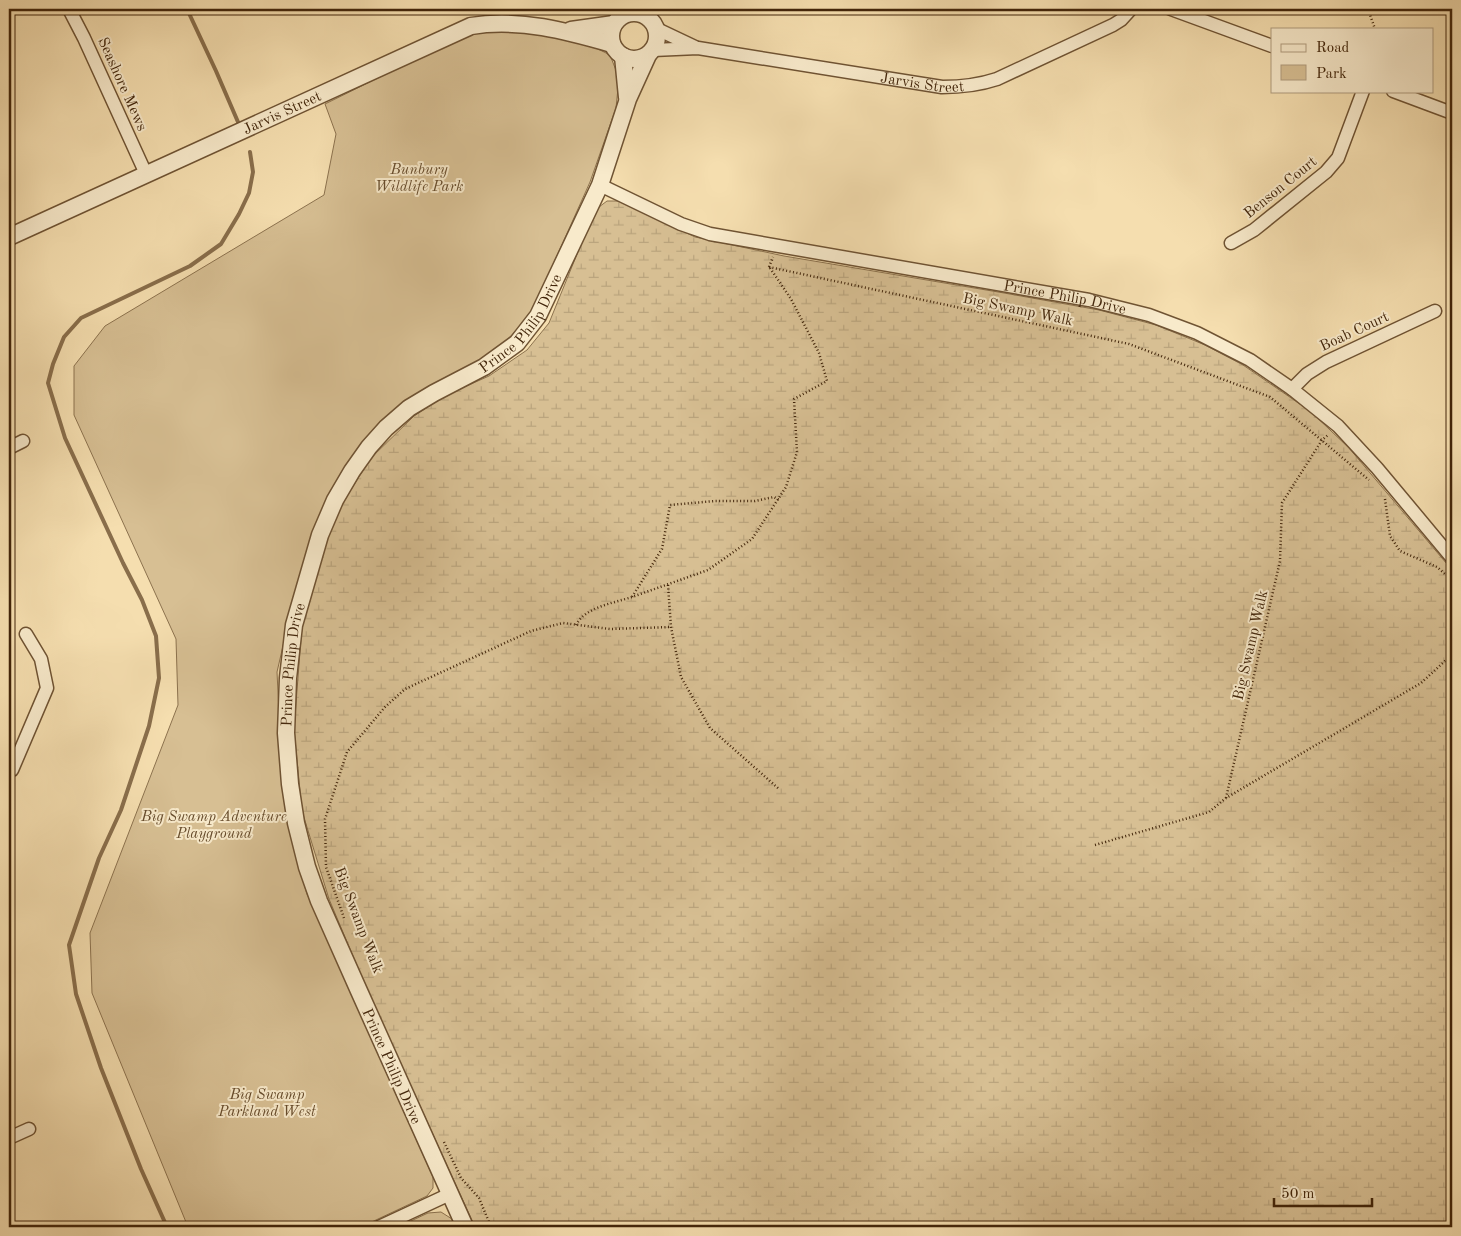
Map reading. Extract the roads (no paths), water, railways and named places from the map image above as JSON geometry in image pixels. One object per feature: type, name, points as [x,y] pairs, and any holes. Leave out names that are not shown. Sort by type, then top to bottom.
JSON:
[{"type":"street","name":"Seashore Mews","points":[[69,9],[146,174]]},
{"type":"street","name":"Jarvis Street","points":[[650,52],[698,48],[942,87],[970,86],[997,80],[1104,30],[1121,20],[1131,9]]},
{"type":"street","points":[[1171,9],[1271,46]]},
{"type":"street","points":[[642,11],[654,23],[656,44],[650,52],[636,59],[618,50],[611,30],[620,16],[642,11]]},
{"type":"street","name":"Jarvis Street","points":[[564,31],[620,16]]},
{"type":"street","name":"Jarvis Street","points":[[9,237],[471,26],[502,23],[564,31],[618,50]]},
{"type":"street","name":"Jarvis Street","points":[[656,29],[698,48]]},
{"type":"street","name":"Prince Philip Drive","points":[[618,50],[628,99]]},
{"type":"street","name":"Prince Philip Drive","points":[[465,1227],[358,991],[319,901],[307,867],[296,823],[290,784],[286,733],[288,678],[294,625],[320,535],[335,500],[369,447],[386,428],[410,408],[484,367],[517,343],[538,316],[600,184],[628,99],[650,52]]},
{"type":"street","name":"Benson Court","points":[[1231,243],[1254,230],[1326,172],[1338,158],[1363,92]]},
{"type":"street","points":[[1396,92],[1452,113]]},
{"type":"street","name":"Prince Philip Drive","points":[[600,184],[681,224],[710,234],[1089,300],[1149,315],[1197,333],[1250,360],[1292,388],[1338,426],[1377,468],[1452,558]]},
{"type":"street","name":"Boab Court","points":[[1292,388],[1307,374],[1326,362],[1435,311]]},
{"type":"street","points":[[9,448],[23,441]]},
{"type":"street","points":[[9,771],[12,770],[47,688],[41,658],[26,634]]},
{"type":"street","points":[[9,1138],[29,1129]]},
{"type":"street","points":[[380,1227],[450,1194]]},
{"type":"waterway","points":[[187,9],[238,122]]},
{"type":"waterway","points":[[167,1227],[141,1169],[101,1068],[76,994],[69,945],[99,858],[121,810],[149,726],[159,678],[156,636],[142,600],[65,438],[48,383],[53,364],[64,337],[81,318],[190,266],[221,244],[249,193],[253,172],[250,152]]},
{"type":"park label","name":"Bunbury Wildlife Park","points":[[419,178]]},
{"type":"park label","name":"Big Swamp Adventure Playground","points":[[214,824]]},
{"type":"park label","name":"Big Swamp Parkland West","points":[[267,1102]]}]
